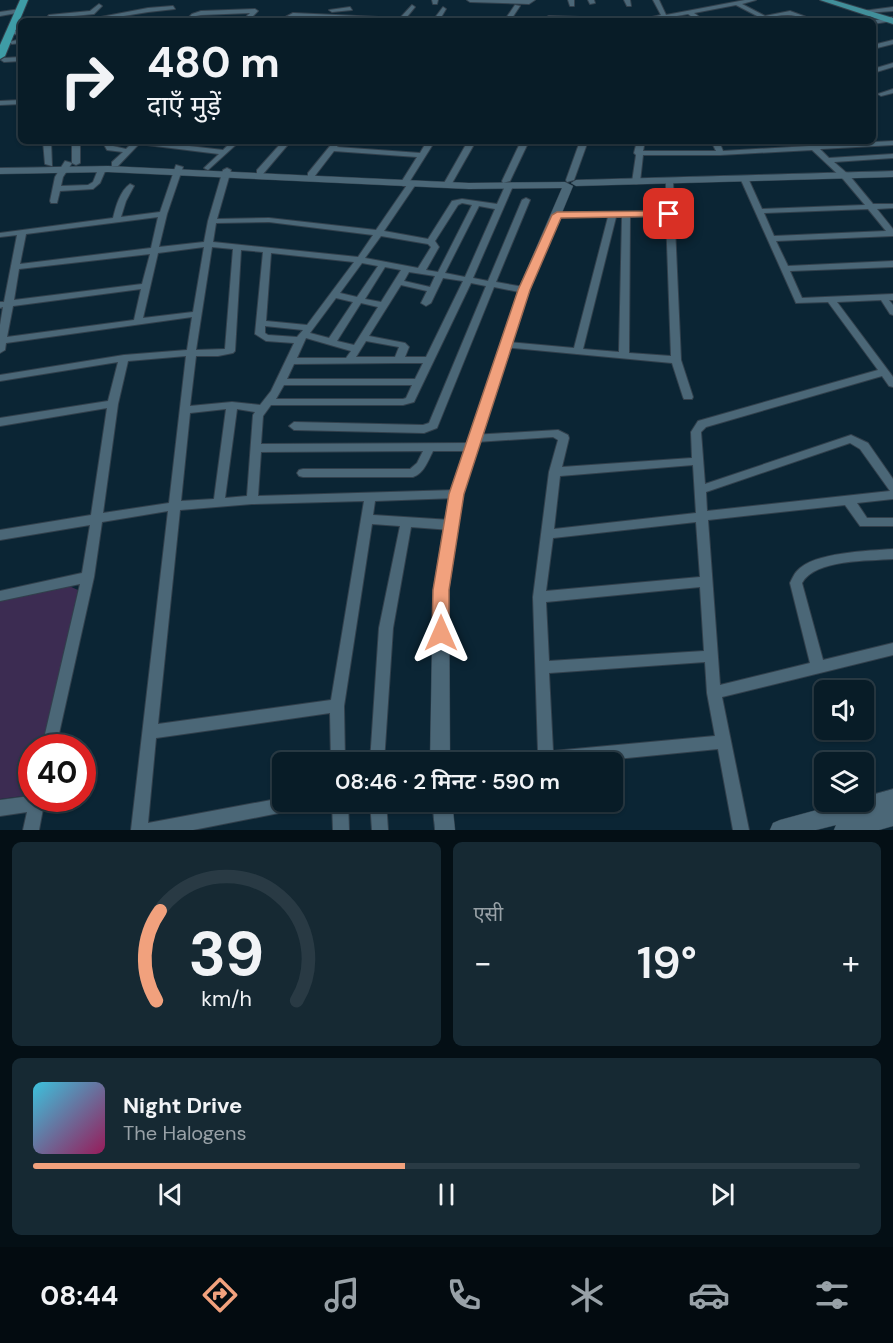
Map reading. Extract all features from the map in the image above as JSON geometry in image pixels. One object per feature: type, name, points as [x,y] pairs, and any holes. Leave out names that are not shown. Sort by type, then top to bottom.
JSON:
[{"type":"highway","points":[[18,18],[24,0]]},
{"type":"highway","points":[[22,18],[29,0]]},
{"type":"highway","points":[[0,70],[2,58],[12,40],[18,18]]},
{"type":"main road","points":[[824,0],[892,15]]},
{"type":"main road","points":[[831,0],[866,11],[892,15]]},
{"type":"street","points":[[470,0],[532,0]]},
{"type":"street","points":[[656,0],[664,16]]},
{"type":"street","points":[[660,18],[753,0]]},
{"type":"street","points":[[153,2],[170,1],[173,8]]},
{"type":"street","points":[[737,3],[763,17]]},
{"type":"street","points":[[49,18],[73,11],[92,13],[99,6]]},
{"type":"street","points":[[509,18],[517,6]]},
{"type":"street","points":[[100,18],[173,8],[187,13],[255,11],[248,18]]},
{"type":"street","points":[[286,18],[308,12],[351,8],[340,18]]},
{"type":"street","points":[[403,18],[412,8]]},
{"type":"street","points":[[438,18],[443,9]]},
{"type":"street","points":[[0,14],[20,11]]},
{"type":"street","points":[[70,18],[73,11]]},
{"type":"street","points":[[560,18],[563,11]]},
{"type":"street","points":[[688,11],[696,18]]},
{"type":"street","points":[[362,18],[368,12]]},
{"type":"street","points":[[187,13],[188,18]]},
{"type":"street","points":[[758,18],[790,13],[805,18]]},
{"type":"street","points":[[296,15],[329,18]]},
{"type":"street","points":[[876,21],[892,15]]},
{"type":"street","points":[[876,46],[893,42]]},
{"type":"street","points":[[2,58],[18,59]]},
{"type":"street","points":[[876,70],[893,65]]},
{"type":"street","points":[[876,70],[893,75]]},
{"type":"street","points":[[881,94],[893,91]]},
{"type":"street","points":[[0,103],[18,102]]},
{"type":"street","points":[[638,153],[720,153],[893,143]]},
{"type":"street","points":[[47,144],[50,164]]},
{"type":"street","points":[[54,201],[56,189],[69,165],[75,144]]},
{"type":"street","points":[[107,144],[110,148],[128,151]]},
{"type":"street","points":[[115,164],[134,144]]},
{"type":"street","points":[[161,144],[224,152]]},
{"type":"street","points":[[208,168],[233,144]]},
{"type":"street","points":[[260,172],[284,144]]},
{"type":"street","points":[[311,174],[336,144]]},
{"type":"street","points":[[252,500],[258,415],[281,382],[305,334],[379,233],[429,144]]},
{"type":"street","points":[[448,183],[470,144]]},
{"type":"street","points":[[184,410],[232,405],[239,408],[406,402],[412,397],[468,280],[500,207],[524,144]]},
{"type":"street","points":[[440,752],[441,590],[456,494],[524,290],[557,215],[583,144]]},
{"type":"street","points":[[636,182],[640,144]]},
{"type":"street","points":[[716,144],[720,153]]},
{"type":"street","points":[[766,144],[769,149]]},
{"type":"street","points":[[811,144],[846,177],[893,233]]},
{"type":"street","points":[[332,149],[422,155]]},
{"type":"street","points":[[828,160],[893,156]]},
{"type":"street","points":[[0,166],[50,164],[102,169],[178,170],[407,182],[508,184],[669,182],[893,174]]},
{"type":"street","points":[[0,171],[115,164],[178,170],[208,168],[226,172],[311,174],[407,182]]},
{"type":"street","points":[[56,189],[90,187],[96,183],[102,169]]},
{"type":"street","points":[[138,322],[163,214],[178,170]]},
{"type":"street","points":[[139,830],[191,353],[212,221],[226,172]]},
{"type":"street","points":[[745,180],[799,301],[888,297],[893,312]]},
{"type":"street","points":[[669,182],[676,360],[688,397]]},
{"type":"street","points":[[117,220],[122,201],[130,186]]},
{"type":"street","points":[[294,426],[424,429],[433,425],[526,200]]},
{"type":"street","points":[[431,242],[453,204],[462,201],[500,207]]},
{"type":"street","points":[[426,303],[476,204]]},
{"type":"street","points":[[759,211],[893,206]]},
{"type":"street","points":[[0,235],[163,214]]},
{"type":"street","points":[[557,215],[669,214]]},
{"type":"street","points":[[578,350],[612,216]]},
{"type":"street","points":[[624,354],[626,216]]},
{"type":"street","points":[[212,221],[258,219],[379,233],[431,242],[435,247],[421,271]]},
{"type":"street","points":[[22,232],[16,267],[5,304],[1,345],[138,322],[197,315]]},
{"type":"street","points":[[771,239],[893,233]]},
{"type":"street","points":[[16,267],[210,244],[360,260],[524,290]]},
{"type":"street","points":[[0,378],[124,358],[230,351],[237,246]]},
{"type":"street","points":[[267,249],[260,334],[262,337],[305,334]]},
{"type":"street","points":[[331,342],[384,264]]},
{"type":"street","points":[[784,268],[893,264]]},
{"type":"street","points":[[349,361],[407,268]]},
{"type":"street","points":[[398,282],[433,290]]},
{"type":"street","points":[[5,304],[147,286]]},
{"type":"street","points":[[334,295],[383,305]]},
{"type":"street","points":[[830,300],[893,384]]},
{"type":"street","points":[[261,323],[356,349]]},
{"type":"street","points":[[365,338],[402,345],[404,347],[399,361]]},
{"type":"street","points":[[507,345],[676,360]]},
{"type":"street","points":[[52,734],[88,578],[113,404],[124,358]]},
{"type":"street","points":[[291,361],[429,360]]},
{"type":"street","points":[[741,830],[714,693],[696,432],[702,424],[883,372]]},
{"type":"street","points":[[281,382],[419,382]]},
{"type":"street","points":[[0,422],[113,404]]},
{"type":"street","points":[[219,503],[232,405]]},
{"type":"street","points":[[256,448],[430,447],[554,433],[564,438],[555,472],[539,597],[546,752]]},
{"type":"street","points":[[700,490],[839,441],[851,439],[864,446],[893,488]]},
{"type":"street","points":[[303,473],[413,473],[421,465],[430,447]]},
{"type":"street","points":[[555,472],[698,461]]},
{"type":"street","points":[[0,535],[97,517],[174,506],[252,500],[456,494]]},
{"type":"street","points":[[547,534],[893,495]]},
{"type":"street","points":[[339,752],[337,706],[370,497]]},
{"type":"street","points":[[848,500],[864,523],[893,522]]},
{"type":"street","points":[[367,519],[451,525]]},
{"type":"street","points":[[378,752],[386,628],[406,523]]},
{"type":"street","points":[[818,668],[796,583],[797,576],[821,562],[893,554]]},
{"type":"street","points":[[0,596],[88,578]]},
{"type":"street","points":[[539,597],[706,581]]},
{"type":"street","points":[[714,693],[893,649]]},
{"type":"street","points":[[542,667],[712,656]]},
{"type":"street","points":[[149,732],[337,706]]},
{"type":"street","points":[[612,752],[723,742]]},
{"type":"street","points":[[780,830],[830,824],[893,799]]},
{"type":"street","points":[[0,808],[18,804]]},
{"type":"street","points":[[150,830],[272,808]]},
{"type":"street","points":[[31,830],[35,812]]},
{"type":"street","points":[[340,812],[341,830]]},
{"type":"street","points":[[379,812],[380,830]]},
{"type":"street","points":[[443,812],[445,830]]},
{"type":"street","points":[[844,830],[893,816]]},
{"type":"shaded area","points":[[69,586],[78,590],[47,734],[18,734],[18,797],[0,799],[0,600]]},
{"type":"route","points":[[441,633],[441,590],[456,494],[524,290],[557,215],[669,214]]}]
